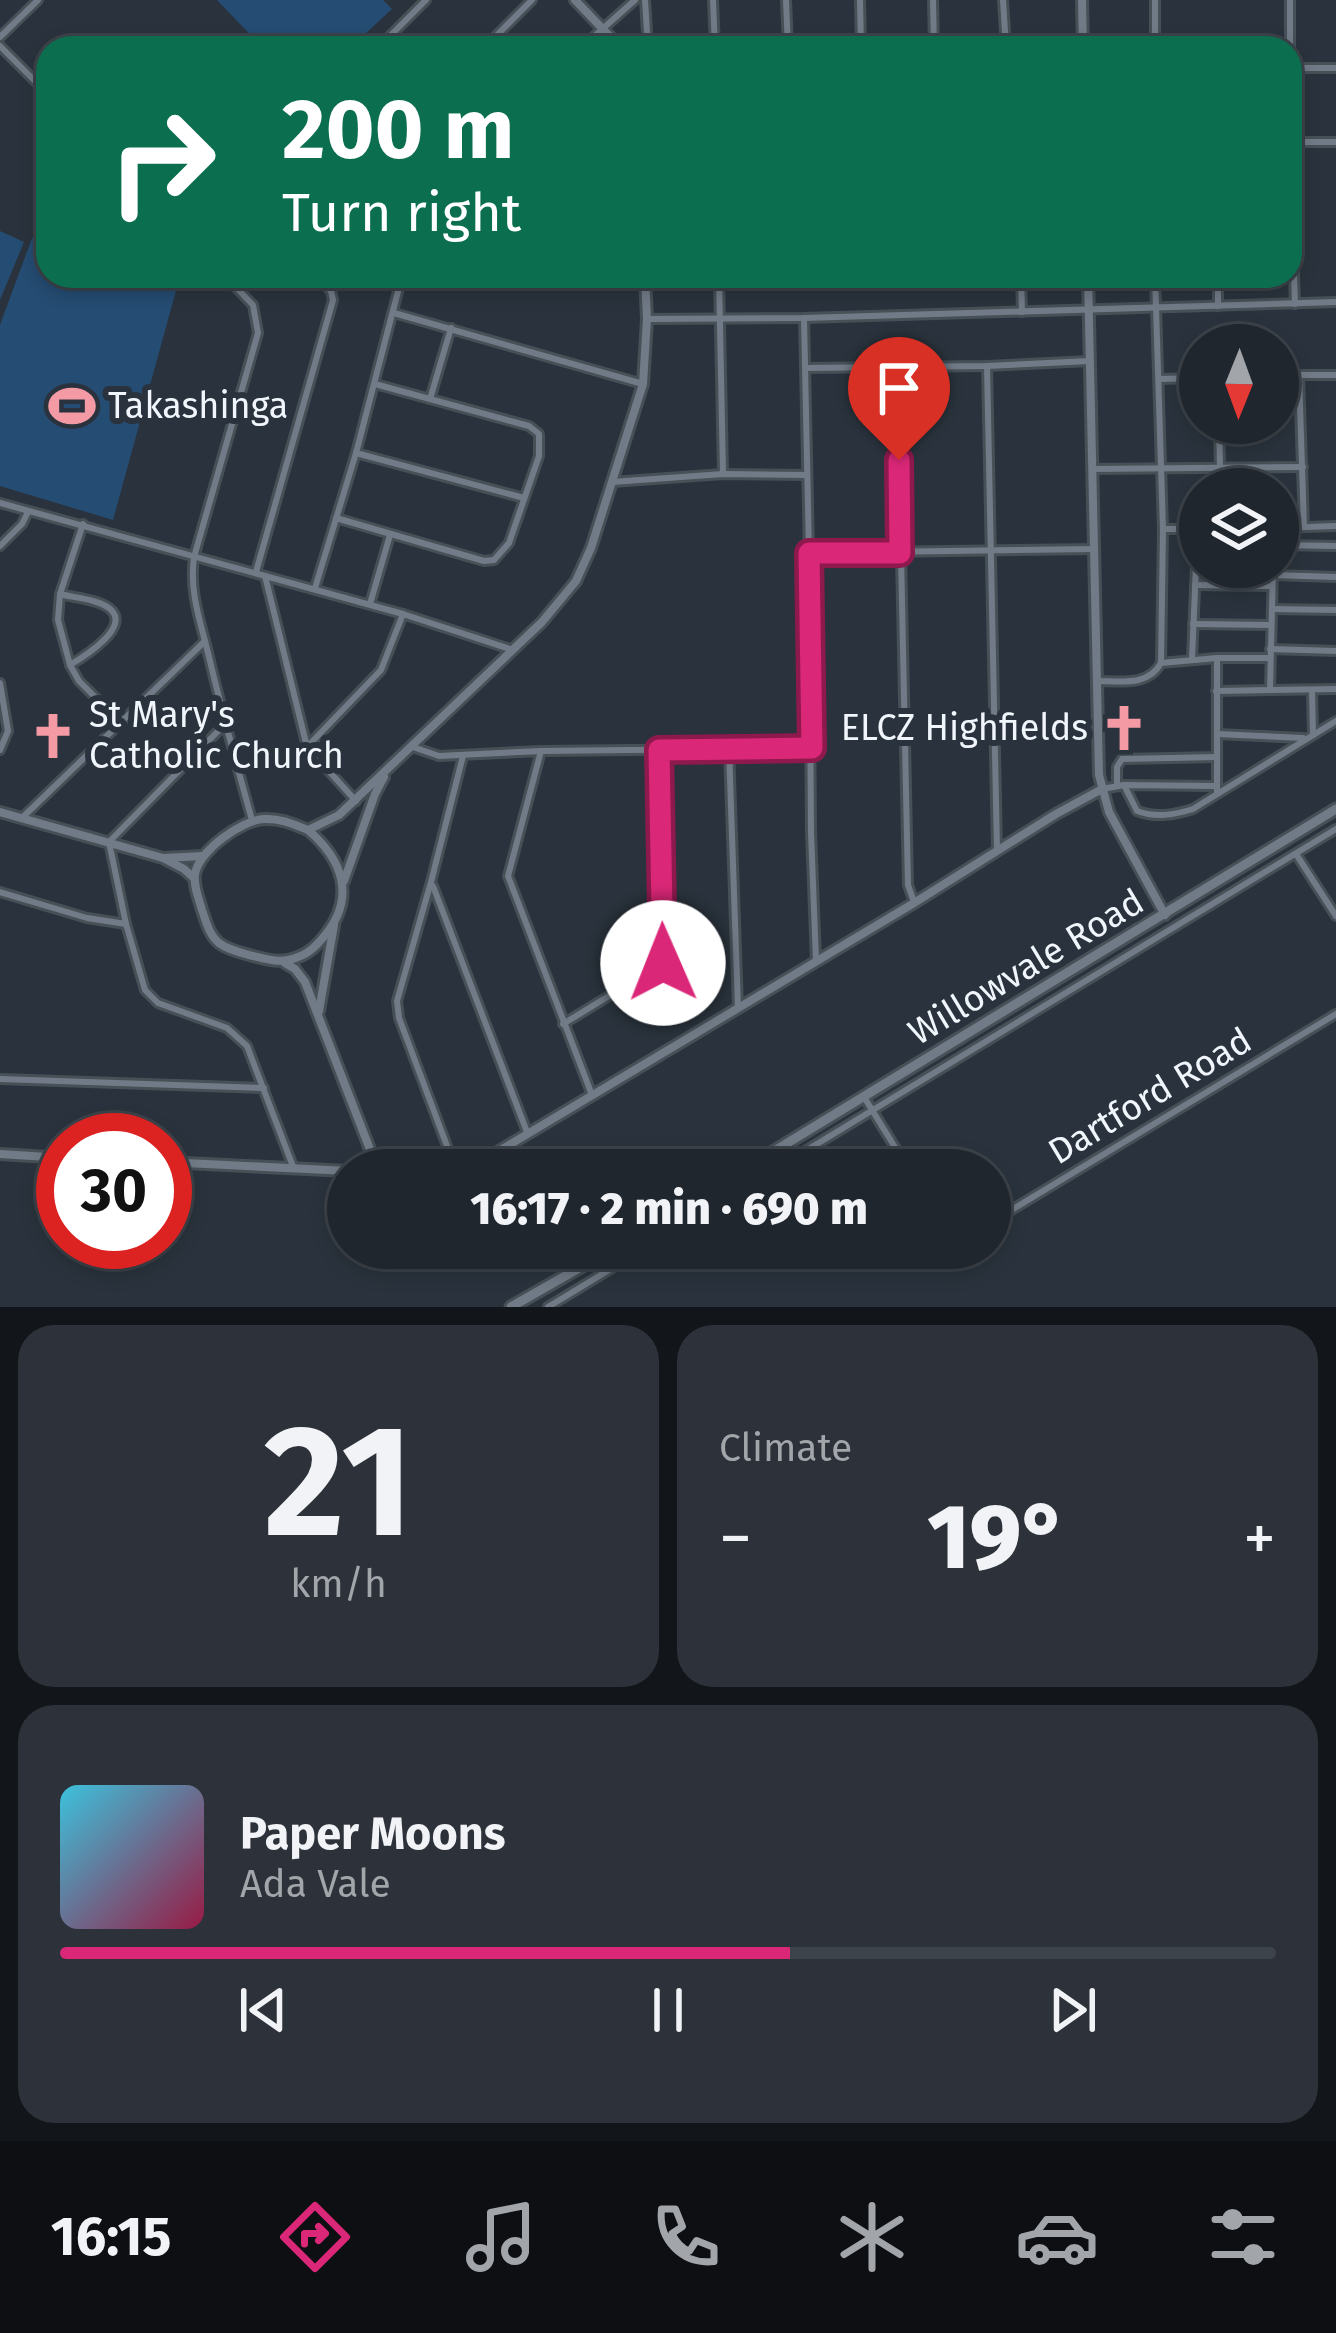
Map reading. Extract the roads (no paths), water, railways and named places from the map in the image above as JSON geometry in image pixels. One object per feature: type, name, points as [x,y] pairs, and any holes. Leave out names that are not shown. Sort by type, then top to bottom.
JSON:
[{"type":"main road","name":"Willowvale Road","points":[[778,1149],[1336,809]]},
{"type":"main road","points":[[511,1307],[577,1269]]},
{"type":"street","points":[[36,81],[0,41],[38,0]]},
{"type":"street","points":[[390,36],[426,0]]},
{"type":"street","points":[[496,36],[532,0]]},
{"type":"street","points":[[574,0],[609,36]]},
{"type":"street","points":[[593,36],[634,0]]},
{"type":"street","points":[[645,0],[647,36]]},
{"type":"street","points":[[713,0],[714,36]]},
{"type":"street","points":[[786,0],[788,36]]},
{"type":"street","points":[[860,0],[861,36]]},
{"type":"street","points":[[933,0],[934,36]]},
{"type":"street","points":[[1004,0],[1006,36]]},
{"type":"street","points":[[1082,0],[1083,36]]},
{"type":"street","points":[[1155,0],[1155,36]]},
{"type":"street","points":[[1290,0],[1290,36]]},
{"type":"street","points":[[1302,68],[1336,68]]},
{"type":"street","points":[[1302,142],[1336,142]]},
{"type":"street","points":[[237,288],[253,305],[258,333],[194,557],[193,594],[252,820]]},
{"type":"street","points":[[328,288],[333,300],[260,573],[307,747],[356,801]]},
{"type":"street","points":[[315,589],[399,288]]},
{"type":"street","points":[[308,830],[326,824],[356,801],[542,622],[576,581],[643,385],[646,288]]},
{"type":"street","points":[[719,288],[723,474]]},
{"type":"street","points":[[1021,288],[1022,312]]},
{"type":"street","points":[[1088,288],[1097,751],[1109,812],[1165,915]]},
{"type":"street","points":[[1096,682],[1147,680],[1161,663],[1155,288]]},
{"type":"street","points":[[1217,288],[1218,306]]},
{"type":"street","points":[[1294,288],[1295,304]]},
{"type":"street","points":[[647,319],[1336,302]]},
{"type":"street","points":[[394,313],[643,385]]},
{"type":"street","points":[[804,318],[816,961]]},
{"type":"street","points":[[430,399],[451,327]]},
{"type":"street","points":[[805,368],[1090,361]]},
{"type":"street","points":[[987,366],[997,850]]},
{"type":"street","points":[[897,368],[908,885],[914,903]]},
{"type":"street","points":[[1304,526],[1299,375],[1336,375]]},
{"type":"street","points":[[1159,379],[1179,379]]},
{"type":"street","points":[[336,518],[494,560],[509,543],[539,456],[539,434],[521,423],[374,384]]},
{"type":"street","points":[[1219,444],[1220,466]]},
{"type":"street","points":[[356,453],[524,498]]},
{"type":"street","points":[[1092,469],[1303,467]]},
{"type":"street","points":[[612,482],[723,474],[806,475]]},
{"type":"street","points":[[0,502],[370,604],[514,650]]},
{"type":"street","points":[[0,545],[22,524],[28,511]]},
{"type":"street","points":[[82,524],[60,595],[58,620],[70,665],[121,723]]},
{"type":"street","points":[[1299,526],[1336,526]]},
{"type":"street","points":[[1162,529],[1179,529]]},
{"type":"street","points":[[370,604],[390,535]]},
{"type":"street","points":[[1299,545],[1336,546]]},
{"type":"street","points":[[809,553],[1095,550]]},
{"type":"street","points":[[1299,573],[1336,577]]},
{"type":"street","points":[[1192,659],[1195,588]]},
{"type":"street","points":[[1270,690],[1271,588]]},
{"type":"street","points":[[60,595],[102,604],[116,617],[111,633],[70,665]]},
{"type":"street","points":[[1271,609],[1336,610]]},
{"type":"street","points":[[307,747],[381,670],[403,614]]},
{"type":"street","points":[[1193,624],[1270,625]]},
{"type":"street","points":[[22,818],[205,641]]},
{"type":"street","points":[[1161,663],[1336,651]]},
{"type":"street","points":[[1217,658],[1217,789]]},
{"type":"street","points":[[0,682],[8,731],[0,750]]},
{"type":"street","points":[[1310,737],[1312,689]]},
{"type":"street","points":[[1216,691],[1336,689]]},
{"type":"street","points":[[1217,758],[1122,760],[1117,764],[1120,785],[1137,811],[1174,815],[1193,809],[1217,789],[1336,721]]},
{"type":"street","points":[[109,842],[225,724]]},
{"type":"street","points":[[1217,734],[1310,737]]},
{"type":"street","points":[[413,747],[439,756],[812,748]]},
{"type":"street","points":[[729,749],[737,1008]]},
{"type":"street","points":[[563,1024],[663,963],[659,750]]},
{"type":"street","points":[[542,751],[508,876],[592,1095]]},
{"type":"street","points":[[451,1149],[397,1010],[463,755]]},
{"type":"street","points":[[284,962],[305,955],[334,924],[342,906],[343,884],[388,771]]},
{"type":"street","points":[[502,1149],[1102,789],[1120,785],[1217,789]]},
{"type":"street","points":[[0,812],[163,858],[184,869],[194,878],[208,926],[218,942],[295,969],[305,982],[370,1149]]},
{"type":"street","points":[[194,878],[203,856],[239,826],[252,820],[281,819],[308,830],[324,844],[343,884]]},
{"type":"street","points":[[809,1149],[1336,829]]},
{"type":"street","points":[[109,842],[146,990],[158,1004],[227,1028],[247,1046],[294,1169]]},
{"type":"street","points":[[1296,854],[1336,916]]},
{"type":"street","points":[[163,858],[203,856]]},
{"type":"street","points":[[431,882],[527,1132]]},
{"type":"street","points":[[0,892],[86,918],[126,924]]},
{"type":"street","points":[[318,1014],[334,924]]},
{"type":"street","name":"Dartford Road","points":[[1011,1210],[1336,1014]]},
{"type":"street","points":[[0,1079],[263,1088]]},
{"type":"street","points":[[864,1097],[896,1149]]},
{"type":"street","points":[[0,1154],[36,1156]]},
{"type":"street","points":[[192,1163],[327,1171]]},
{"type":"street","points":[[548,1307],[610,1269]]},
{"type":"place","name":"Takashinga","points":[[72,406]]},
{"type":"place","name":"ELCZ Highfields","points":[[1124,728]]},
{"type":"place","name":"St Mary's Catholic Church","points":[[53,736]]}]
